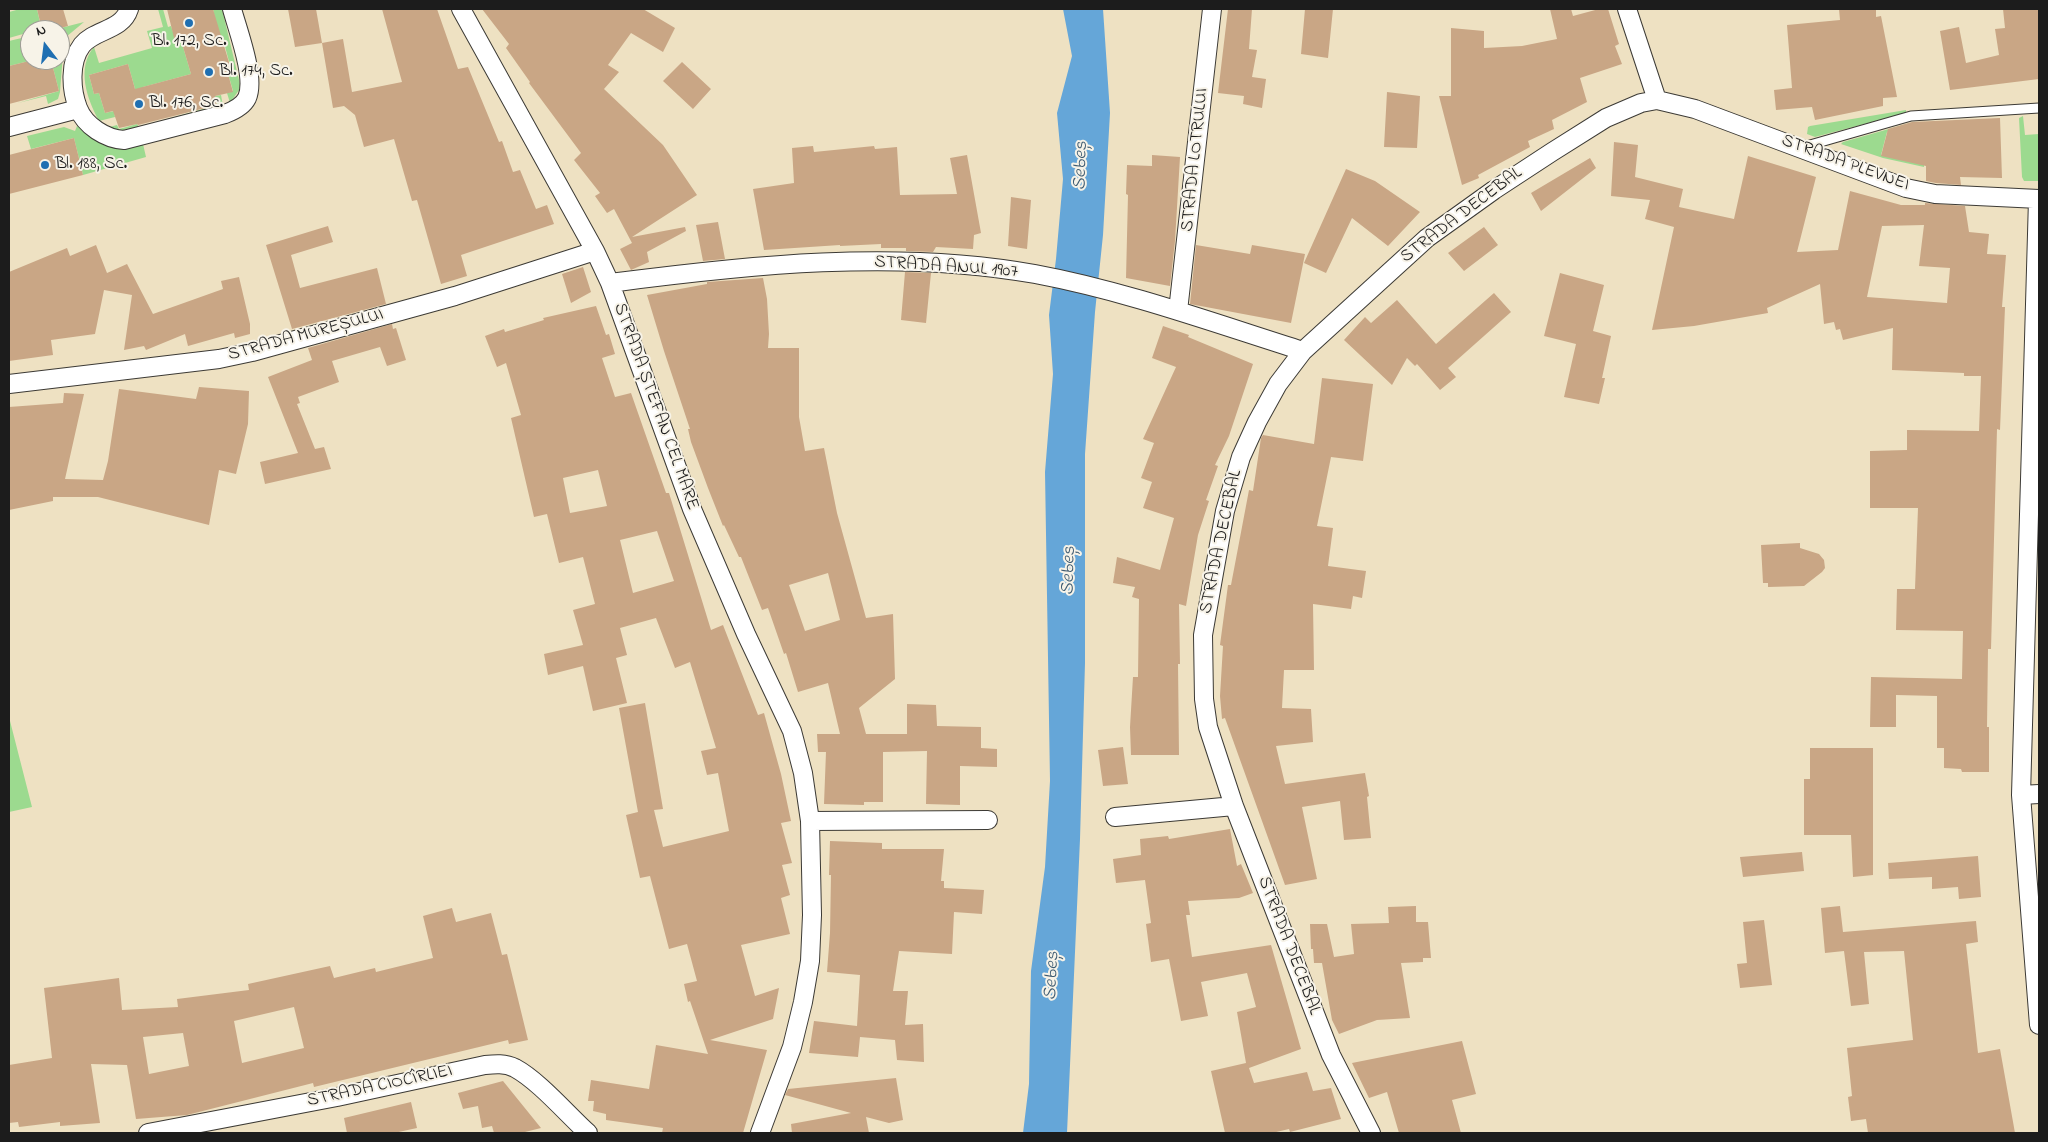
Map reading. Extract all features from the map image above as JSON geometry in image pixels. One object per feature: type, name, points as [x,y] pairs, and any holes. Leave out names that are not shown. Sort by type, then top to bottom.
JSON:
[{"type":"street","points":[[129,9],[126,18],[90,36],[81,46],[74,62],[72,80],[78,110],[97,131],[107,137],[124,140],[225,114],[235,110],[246,99],[250,84],[232,9]]},
{"type":"street","name":"STRADA ȘTEFAN CEL MARE","points":[[461,9],[595,251],[610,283],[692,509],[746,634],[792,731],[803,773],[810,821],[812,915],[810,961],[803,1002],[792,1046],[760,1133]]},
{"type":"street","name":"STRADA LOTRULUI","points":[[1178,311],[1212,9]]},
{"type":"street","points":[[1627,9],[1657,100]]},
{"type":"street","name":"STRADA PLEVNEI","points":[[1657,100],[1695,110],[1906,188],[1935,194],[2039,198]]},
{"type":"street","name":"STRADA DECEBAL","points":[[1371,1133],[1328,1048],[1234,806],[1208,727],[1204,699],[1202,635],[1226,511],[1241,457],[1257,422],[1278,384],[1303,352],[1427,238],[1494,190],[1606,118],[1641,103],[1657,100]]},
{"type":"street","points":[[9,127],[78,110]]},
{"type":"street","points":[[2039,198],[2021,795],[2039,1025]]},
{"type":"street","name":"STRADA MUREȘULUI","points":[[9,384],[210,360],[252,352],[455,296],[595,251]]},
{"type":"street","name":"STRADA ANUL 1907","points":[[610,283],[766,265],[894,262],[960,265],[1034,274],[1130,296],[1303,352]]},
{"type":"street","points":[[2021,795],[2039,794]]},
{"type":"street","points":[[1115,816],[1234,806]]},
{"type":"street","points":[[810,821],[988,820]]},
{"type":"street","name":"STRADA CIOCÎRLIEI","points":[[148,1133],[337,1097],[485,1064],[500,1063],[514,1067],[529,1077],[588,1133]]},
{"type":"lane","points":[[1800,148],[1911,116],[2039,108]]},
{"type":"green space","points":[[20,9],[37,9],[39,20],[20,20],[20,35],[9,38],[9,12]]},
{"type":"green space","points":[[158,9],[163,9],[168,27],[171,26],[176,41],[181,40],[191,74],[143,87],[137,96],[128,64],[89,75],[94,94],[99,93],[105,113],[114,111],[115,117],[99,121],[85,84],[86,64],[89,55],[94,47],[99,63],[152,48],[147,31],[163,27]]},
{"type":"green space","points":[[213,9],[222,9],[240,84],[239,90],[230,103],[227,93],[233,91],[227,70],[231,69],[223,39],[219,40]]},
{"type":"green space","points":[[84,22],[70,34],[70,26]]},
{"type":"green space","points":[[20,38],[20,63],[9,66],[9,41]]},
{"type":"green space","points":[[54,70],[62,70],[58,99],[48,104],[46,96],[18,103],[59,91]]},
{"type":"green space","points":[[221,95],[223,106],[125,133],[106,128],[117,125],[119,129],[137,124],[139,127],[217,105],[215,96]]},
{"type":"green space","points":[[1906,110],[1906,113],[1815,137],[1807,134],[1808,127],[1810,126]]},
{"type":"green space","points":[[2023,116],[2025,135],[2039,134],[2039,181],[2024,181],[2022,177],[2019,118]]},
{"type":"green space","points":[[1925,120],[1924,167],[1883,158],[1841,144],[1910,123],[1887,132],[1881,155],[1924,138]]},
{"type":"green space","points":[[77,126],[91,133],[143,144],[146,157],[83,175],[74,138],[31,149],[27,136],[64,127],[75,131]]},
{"type":"green space","points":[[9,717],[32,807],[9,812]]},
{"type":"water","name":"Sebeș","points":[[1063,9],[1103,9],[1110,113],[1103,235],[1095,312],[1085,454],[1085,663],[1080,839],[1067,1133],[1023,1133],[1029,1084],[1031,971],[1045,867],[1050,781],[1045,472],[1053,374],[1049,315],[1063,179],[1057,113],[1072,56]]},
{"type":"building","points":[[37,9],[63,9],[66,20],[40,20]]},
{"type":"building","points":[[167,9],[213,9],[231,69],[227,70],[233,92],[215,96],[217,105],[119,128],[113,111],[105,113],[99,93],[94,94],[89,75],[128,64],[135,89],[191,74],[181,40],[175,42]]},
{"type":"building","points":[[288,9],[316,9],[322,43],[295,47]]},
{"type":"building","points":[[382,9],[437,9],[458,69],[468,67],[499,142],[502,141],[513,172],[520,170],[536,209],[547,205],[554,224],[461,255],[467,276],[441,284],[417,200],[412,201],[394,139],[364,147],[355,115],[344,106],[333,108],[322,43],[343,39],[352,92],[402,82]]},
{"type":"building","points":[[482,9],[643,9],[675,28],[663,52],[631,33],[608,65],[619,72],[604,89],[663,145],[697,195],[632,237],[685,227],[686,231],[647,252],[649,262],[631,270],[620,249],[632,243],[614,209],[607,213],[595,196],[600,193],[574,160],[581,153],[529,83],[506,48],[509,44]]},
{"type":"building","points":[[1228,9],[1252,9],[1249,49],[1257,50],[1252,77],[1266,79],[1262,108],[1243,104],[1244,96],[1218,93]]},
{"type":"building","points":[[1305,9],[1333,9],[1328,58],[1301,54]]},
{"type":"building","points":[[1550,9],[1571,9],[1573,16],[1599,9],[1608,9],[1619,44],[1615,46],[1622,64],[1580,78],[1587,102],[1552,120],[1554,129],[1528,141],[1530,147],[1478,175],[1479,178],[1462,185],[1439,96],[1451,96],[1451,28],[1484,31],[1484,48],[1522,46],[1557,39]]},
{"type":"building","points":[[1839,9],[1876,9],[1876,17],[1881,16],[1897,97],[1883,98],[1883,106],[1815,120],[1812,107],[1776,110],[1774,90],[1792,88],[1787,25],[1840,20]]},
{"type":"building","points":[[2003,9],[2039,9],[2039,79],[1950,90],[1940,31],[1959,27],[1966,63],[1999,55],[1995,29],[2005,28]]},
{"type":"building","points":[[682,62],[711,89],[693,109],[663,81]]},
{"type":"building","points":[[20,63],[20,70],[54,70],[59,91],[9,104],[9,66]]},
{"type":"building","points":[[1387,92],[1420,96],[1417,148],[1384,147]]},
{"type":"building","points":[[2000,118],[2002,178],[1960,177],[1961,185],[1936,183],[1926,181],[1926,166],[1881,156],[1888,129],[1912,122]]},
{"type":"building","name":"Bl. 188, Sc.","points":[[74,138],[83,175],[9,194],[9,155]]},
{"type":"building","points":[[1614,142],[1638,145],[1635,177],[1683,189],[1679,207],[1734,219],[1748,156],[1816,177],[1797,252],[1838,250],[1850,191],[1901,205],[1925,205],[1925,203],[1965,206],[1969,232],[1989,234],[1987,254],[2006,255],[2002,307],[2005,307],[2000,430],[1997,429],[1991,649],[1988,649],[1987,727],[1989,727],[1989,772],[1962,772],[1961,769],[1944,768],[1944,748],[1937,748],[1937,696],[1896,695],[1896,727],[1870,727],[1871,677],[1962,679],[1963,631],[1896,630],[1897,589],[1915,589],[1918,508],[1870,508],[1870,451],[1907,450],[1907,430],[1979,431],[1981,376],[1964,376],[1964,373],[1892,370],[1893,328],[1843,340],[1840,329],[1836,330],[1834,322],[1824,324],[1820,284],[1767,308],[1768,313],[1694,326],[1652,330],[1674,227],[1645,219],[1650,200],[1611,196]],"holes":[[[1924,225],[1919,266],[1950,268],[1947,303],[1867,297],[1882,226]]]},
{"type":"building","points":[[813,146],[814,152],[874,146],[875,149],[897,147],[900,195],[957,194],[950,158],[967,155],[981,233],[974,235],[973,249],[936,247],[933,252],[906,251],[906,248],[881,248],[881,244],[764,250],[753,189],[794,183],[792,148]]},
{"type":"building","points":[[1152,155],[1180,157],[1175,241],[1170,286],[1126,278],[1127,165],[1152,166]]},
{"type":"building","points":[[1590,158],[1596,168],[1541,211],[1531,193]]},
{"type":"building","points":[[1346,169],[1375,181],[1420,212],[1388,246],[1352,218],[1326,273],[1304,263]]},
{"type":"building","points":[[1011,197],[1031,200],[1027,249],[1008,246]]},
{"type":"building","points":[[718,222],[725,259],[703,261],[696,225]]},
{"type":"building","points":[[328,226],[333,242],[291,255],[300,288],[377,268],[386,304],[292,329],[266,245]]},
{"type":"building","points":[[1484,227],[1498,245],[1464,271],[1448,253]]},
{"type":"building","points":[[96,245],[107,273],[127,264],[153,314],[223,289],[221,281],[239,277],[250,324],[250,334],[235,338],[234,333],[188,346],[185,334],[146,350],[144,346],[124,350],[132,295],[104,290],[95,334],[51,340],[53,355],[9,361],[9,272],[67,248],[70,256]]},
{"type":"building","points":[[1196,245],[1250,254],[1252,245],[1305,254],[1291,323],[1190,304]]},
{"type":"building","points":[[583,267],[591,292],[571,303],[562,274]]},
{"type":"building","points":[[905,272],[931,273],[926,323],[901,320]]},
{"type":"building","points":[[1560,273],[1604,285],[1593,331],[1611,336],[1602,378],[1605,378],[1599,404],[1564,397],[1576,344],[1544,336]]},
{"type":"building","points":[[763,278],[767,299],[768,348],[799,348],[799,417],[805,451],[824,448],[837,513],[866,618],[893,614],[895,679],[859,708],[866,734],[907,734],[907,704],[936,705],[937,726],[981,727],[981,748],[997,749],[997,767],[960,766],[960,805],[926,804],[927,751],[883,752],[883,802],[864,802],[864,805],[824,804],[826,752],[818,752],[817,734],[840,734],[828,683],[798,692],[786,653],[784,654],[768,608],[762,610],[741,557],[739,557],[723,526],[708,488],[691,442],[688,429],[690,429],[647,295],[707,284],[707,282]],"holes":[[[828,573],[840,620],[805,631],[789,585]]]},
{"type":"building","points":[[1494,293],[1511,312],[1448,368],[1456,377],[1440,390],[1417,364],[1415,366],[1407,358],[1392,385],[1344,340],[1365,317],[1371,323],[1397,300],[1436,344]]},
{"type":"building","points":[[596,306],[606,335],[609,334],[615,354],[602,358],[615,397],[631,393],[666,493],[669,493],[711,630],[723,625],[758,715],[764,713],[781,774],[791,821],[781,823],[792,863],[782,865],[790,895],[781,898],[790,934],[741,945],[755,996],[779,988],[773,1019],[710,1040],[767,1050],[743,1133],[662,1133],[663,1128],[606,1120],[606,1114],[593,1111],[594,1101],[588,1101],[591,1080],[649,1089],[656,1045],[708,1054],[690,1001],[688,1002],[684,984],[697,981],[687,944],[669,949],[650,876],[640,878],[626,815],[638,812],[619,708],[645,703],[663,809],[654,810],[663,847],[729,831],[718,773],[707,775],[701,751],[716,748],[690,662],[675,668],[656,618],[620,628],[627,655],[616,658],[627,703],[593,711],[583,666],[548,675],[544,654],[583,645],[573,610],[595,604],[583,557],[559,563],[547,514],[534,517],[511,418],[521,415],[506,363],[497,367],[485,336],[504,329],[505,332],[544,320],[543,318]],"holes":[[[598,470],[607,506],[570,513],[563,478]],[[657,531],[674,581],[633,593],[620,540]]]},
{"type":"building","points":[[392,324],[393,329],[396,328],[406,360],[387,366],[380,347],[332,361],[339,382],[298,397],[300,403],[297,404],[315,449],[324,447],[331,469],[265,484],[260,462],[298,453],[268,377],[312,360],[308,348]]},
{"type":"building","points":[[1163,326],[1189,335],[1188,337],[1253,364],[1229,436],[1215,465],[1218,466],[1206,500],[1209,501],[1198,535],[1186,606],[1179,604],[1179,755],[1131,755],[1130,727],[1133,677],[1138,677],[1139,599],[1132,597],[1135,587],[1113,583],[1117,557],[1160,570],[1174,518],[1143,508],[1152,482],[1141,478],[1154,443],[1143,439],[1176,367],[1152,358]]},
{"type":"building","points":[[1322,378],[1373,384],[1363,461],[1331,457],[1317,526],[1333,528],[1328,566],[1366,571],[1362,598],[1353,596],[1351,609],[1313,604],[1314,670],[1284,670],[1282,708],[1311,709],[1313,742],[1276,746],[1285,784],[1365,773],[1369,796],[1367,797],[1371,838],[1344,840],[1340,801],[1302,807],[1317,879],[1285,885],[1225,718],[1222,719],[1220,696],[1223,646],[1220,645],[1228,585],[1231,585],[1249,490],[1253,491],[1261,438],[1263,435],[1314,444]]},
{"type":"building","points":[[199,387],[249,391],[248,424],[236,474],[219,470],[209,525],[98,497],[53,497],[53,501],[9,510],[9,407],[63,403],[64,393],[84,394],[65,479],[103,480],[108,461],[119,389],[196,399]]},
{"type":"building","points":[[1800,543],[1800,548],[1819,554],[1824,560],[1825,568],[1822,572],[1804,586],[1768,587],[1768,583],[1763,583],[1761,545]]},
{"type":"building","points":[[1123,747],[1128,784],[1103,786],[1098,750]]},
{"type":"building","points":[[1810,748],[1873,748],[1873,875],[1853,877],[1851,835],[1804,835],[1804,779],[1810,779]]},
{"type":"building","points":[[1230,829],[1237,866],[1241,864],[1253,893],[1239,898],[1188,901],[1190,915],[1186,915],[1192,957],[1271,945],[1301,1049],[1249,1068],[1254,1083],[1307,1072],[1313,1091],[1331,1088],[1341,1119],[1290,1132],[1289,1129],[1272,1133],[1225,1133],[1211,1071],[1246,1063],[1237,1012],[1256,1007],[1247,973],[1201,982],[1208,1016],[1181,1021],[1169,959],[1151,962],[1146,924],[1151,923],[1145,880],[1116,883],[1113,859],[1141,855],[1140,839],[1168,836],[1169,839]]},
{"type":"building","points":[[830,841],[882,843],[882,849],[944,849],[941,881],[944,881],[944,888],[984,890],[982,914],[954,912],[952,954],[899,951],[893,991],[908,991],[905,1025],[923,1024],[924,1062],[897,1060],[895,1040],[860,1037],[858,1057],[809,1053],[814,1021],[857,1026],[860,975],[827,972],[830,933]]},
{"type":"building","points":[[1802,852],[1804,871],[1743,877],[1740,857]]},
{"type":"building","points":[[1978,856],[1981,897],[1959,899],[1958,887],[1932,889],[1932,877],[1889,879],[1888,863]]},
{"type":"building","points":[[1416,906],[1416,922],[1428,922],[1431,958],[1423,958],[1423,962],[1401,963],[1410,1018],[1377,1020],[1339,1034],[1332,1020],[1322,963],[1314,963],[1313,949],[1311,949],[1310,924],[1327,924],[1334,957],[1354,954],[1351,924],[1389,923],[1388,907]]},
{"type":"building","points":[[1840,906],[1843,932],[1976,921],[1978,942],[1966,944],[1978,1053],[2000,1049],[2015,1133],[1868,1133],[1866,1119],[1851,1121],[1848,1097],[1852,1096],[1847,1048],[1913,1040],[1904,951],[1864,952],[1869,1004],[1851,1006],[1844,951],[1825,953],[1821,908]]},
{"type":"building","points":[[452,908],[456,922],[491,913],[502,955],[507,954],[528,1040],[509,1044],[508,1040],[314,1087],[313,1083],[187,1115],[136,1119],[127,1065],[91,1064],[100,1123],[60,1126],[60,1122],[19,1127],[18,1122],[9,1123],[9,1065],[52,1058],[44,988],[119,978],[122,1010],[178,1007],[177,999],[249,990],[248,984],[330,966],[334,978],[375,968],[376,972],[433,958],[423,916]],"holes":[[[294,1007],[304,1048],[242,1063],[234,1021]],[[183,1033],[189,1066],[149,1074],[143,1037]]]},
{"type":"building","points":[[1764,920],[1772,985],[1740,988],[1737,964],[1747,963],[1743,922]]},
{"type":"building","points":[[1462,1041],[1476,1094],[1452,1100],[1461,1133],[1399,1133],[1387,1092],[1369,1098],[1352,1063]]},
{"type":"building","points":[[896,1078],[903,1120],[889,1123],[866,1117],[869,1133],[792,1133],[791,1124],[851,1113],[785,1095],[788,1089]]},
{"type":"building","points":[[503,1081],[541,1128],[521,1133],[494,1133],[492,1126],[482,1128],[478,1106],[463,1109],[458,1093]]},
{"type":"building","points":[[411,1102],[417,1128],[394,1133],[347,1133],[344,1118]]},
{"type":"place","name":"Bl. 172, Sc.","points":[[189,23]]},
{"type":"place","name":"Bl. 174, Sc.","points":[[209,72]]},
{"type":"place","name":"Bl. 176, Sc.","points":[[139,104]]},
{"type":"place","name":"Bl. 188, Sc.","points":[[45,165]]}]
